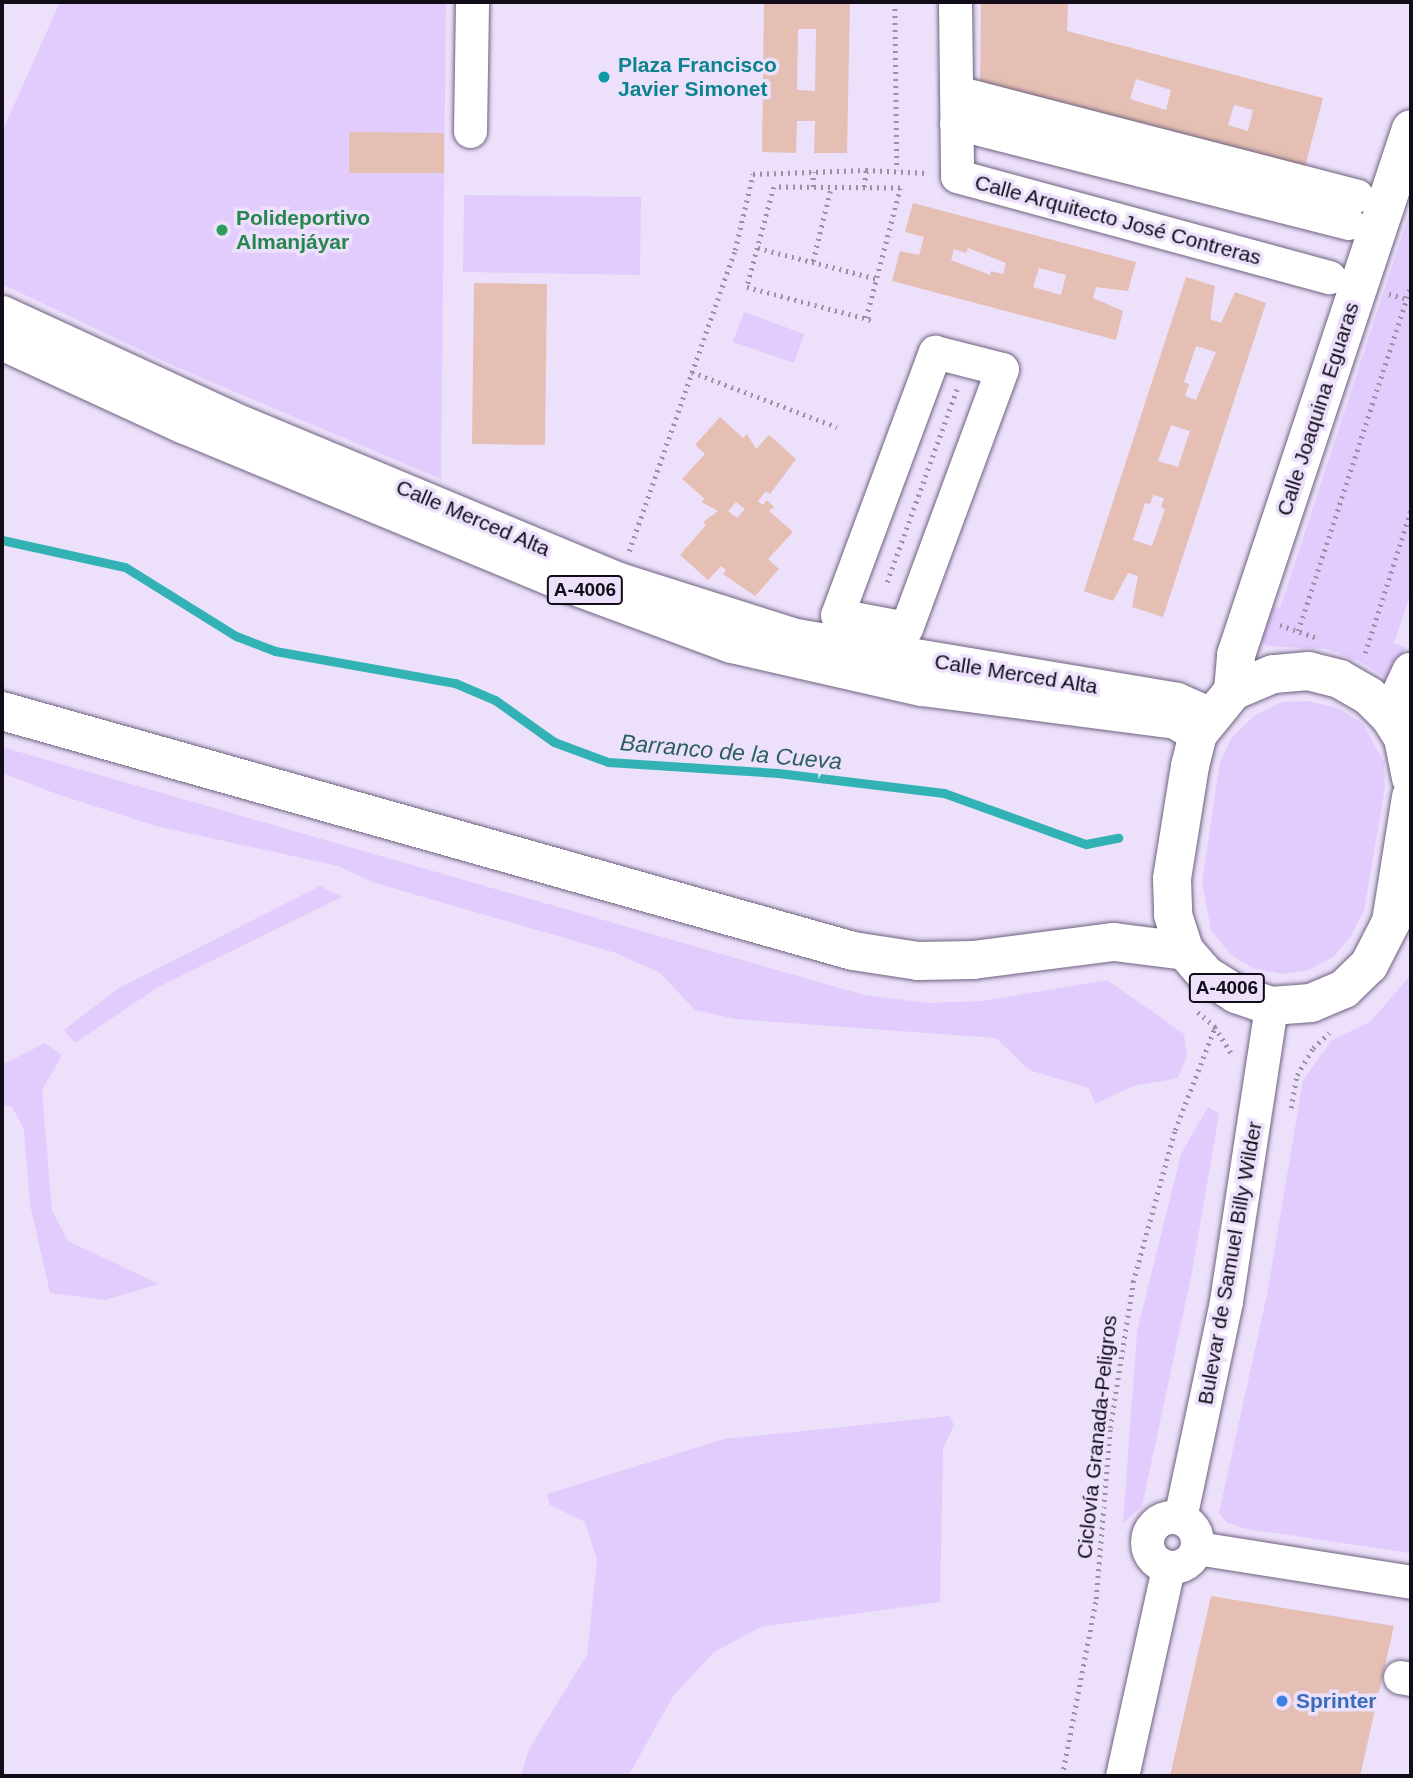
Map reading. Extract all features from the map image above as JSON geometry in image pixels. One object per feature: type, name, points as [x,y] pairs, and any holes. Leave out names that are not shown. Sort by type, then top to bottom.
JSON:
[{"type":"main road","name":"Calle Joaquina Eguaras","points":[[1214,713],[1236,655],[1411,129]]},
{"type":"main road","name":"Calle Merced Alta","points":[[2,341],[185,425],[564,582],[732,644],[922,687],[1176,720],[1214,713]]},
{"type":"main road","points":[[1214,713],[1273,674],[1309,671],[1340,679],[1401,732]]},
{"type":"main road","points":[[1411,672],[1401,732],[1411,778]]},
{"type":"main road","name":"A-4006","points":[[2,710],[852,951],[918,961],[973,960],[1114,942],[1185,951]]},
{"type":"main road","name":"A-4006","points":[[1214,713],[1172,879],[1173,915],[1185,951],[1206,975],[1236,994],[1271,1006],[1311,1003],[1344,989],[1369,965],[1391,922],[1410,816]]},
{"type":"street","name":"Calle Arquitecto José Contreras","points":[[955,2],[957,176],[1330,277]]},
{"type":"street","points":[[470,131],[472,10]]},
{"type":"street","points":[[956,107],[1353,209]]},
{"type":"street","name":"Calle Merced Alta","points":[[2,312],[230,417],[619,579],[796,635],[1177,699],[1214,713]]},
{"type":"street","points":[[934,352],[1002,369],[906,628],[873,622],[837,615],[934,352]]},
{"type":"street","name":"Bulevar de Samuel Billy Wilder","points":[[1180,1518],[1226,1301],[1271,1006]]},
{"type":"street","points":[[1180,1518],[1195,1532],[1197,1548],[1184,1565],[1168,1568],[1149,1553],[1147,1536],[1156,1522],[1180,1518]]},
{"type":"street","points":[[1197,1548],[1411,1582]]},
{"type":"street","points":[[1122,1776],[1168,1568]]},
{"type":"path","points":[[895,2],[897,170]]},
{"type":"path","points":[[864,187],[866,170]]},
{"type":"path","points":[[626,560],[735,250],[753,174],[897,170],[957,176]]},
{"type":"path","points":[[813,172],[813,187]]},
{"type":"path","points":[[866,318],[900,188],[774,187],[747,286],[876,321]]},
{"type":"path","points":[[813,261],[831,187]]},
{"type":"path","points":[[758,248],[878,279]]},
{"type":"path","points":[[1298,631],[1411,286]]},
{"type":"path","points":[[692,372],[837,427]]},
{"type":"path","points":[[873,622],[959,383]]},
{"type":"path","points":[[1365,653],[1411,510]]},
{"type":"path","points":[[1189,1004],[1215,1027],[1232,1055],[1231,1069]]},
{"type":"path","name":"Ciclovía Granada-Peligros","points":[[1062,1776],[1096,1599],[1110,1428],[1133,1282],[1175,1130],[1215,1027]]},
{"type":"path","points":[[1291,1108],[1297,1075],[1313,1048],[1335,1030]]},
{"type":"shaded area","name":"Polideportivo Almanjáyar","points":[[60,2],[446,2],[441,479],[176,367],[2,284],[2,132]]},
{"type":"shaded area","points":[[464,195],[641,197],[640,275],[463,272]]},
{"type":"shaded area","points":[[1411,209],[1411,592],[1394,643],[1405,647],[1393,683],[1363,663],[1327,649],[1267,646],[1260,639],[1267,605],[1280,608]]},
{"type":"shaded area","points":[[744,312],[804,334],[794,363],[733,342]]},
{"type":"shaded area","points":[[1309,701],[1340,709],[1363,724],[1384,762],[1385,788],[1364,911],[1349,939],[1333,957],[1309,970],[1284,974],[1255,969],[1231,955],[1211,930],[1202,882],[1220,762],[1232,737],[1254,716],[1281,702]]},
{"type":"shaded area","points":[[2,747],[864,995],[928,1003],[982,1001],[1107,980],[1184,1034],[1187,1056],[1178,1078],[1133,1086],[1095,1104],[1089,1088],[1029,1070],[996,1038],[736,1019],[695,1010],[660,973],[616,953],[372,882],[338,866],[156,826],[57,794],[2,773]]},
{"type":"shaded area","points":[[320,886],[342,897],[158,987],[75,1043],[64,1030],[119,988]]},
{"type":"shaded area","points":[[1411,975],[1411,1553],[1247,1529],[1227,1523],[1219,1513],[1267,1295],[1303,1080],[1332,1040],[1370,1022]]},
{"type":"shaded area","points":[[45,1043],[62,1055],[42,1090],[52,1210],[68,1241],[159,1284],[105,1300],[50,1293],[30,1204],[24,1129],[12,1107],[2,1104],[2,1065]]},
{"type":"shaded area","points":[[1208,1107],[1219,1114],[1192,1272],[1142,1506],[1123,1523],[1137,1332],[1181,1154]]},
{"type":"shaded area","points":[[950,1416],[954,1425],[943,1449],[940,1602],[761,1627],[714,1652],[674,1695],[628,1776],[521,1776],[529,1749],[587,1655],[597,1560],[585,1522],[550,1505],[547,1494],[724,1439]]},
{"type":"building","points":[[764,2],[850,2],[847,153],[814,153],[815,121],[797,121],[796,153],[762,152]],"holes":[[[798,29],[816,29],[815,91],[797,90]]]},
{"type":"building","points":[[981,2],[1068,2],[1067,31],[1323,98],[1302,178],[980,94]],"holes":[[[1136,79],[1171,90],[1166,110],[1130,99]],[[1234,105],[1253,110],[1248,131],[1228,125]]]},
{"type":"building","points":[[349,132],[444,133],[444,173],[349,173]]},
{"type":"building","points":[[913,203],[1136,262],[1128,291],[1096,287],[1093,298],[1123,311],[1116,340],[892,281],[900,251],[919,255],[924,237],[905,232]],"holes":[[[968,248],[1006,263],[1003,274],[991,271],[990,275],[951,260],[954,249],[966,253]],[[1039,268],[1066,275],[1061,295],[1033,287]]]},
{"type":"building","points":[[1186,277],[1215,286],[1210,319],[1221,323],[1235,292],[1266,303],[1163,617],[1132,607],[1138,576],[1128,573],[1113,601],[1084,591]],"holes":[[[1196,346],[1216,352],[1196,400],[1185,396],[1189,384],[1184,382]],[[1171,425],[1190,431],[1178,467],[1158,461]],[[1153,495],[1164,498],[1161,507],[1165,509],[1152,546],[1133,540],[1145,503],[1150,504]]]},
{"type":"building","points":[[474,283],[547,284],[545,445],[472,444]]},
{"type":"building","points":[[720,417],[743,438],[747,434],[756,449],[769,435],[796,459],[770,494],[766,491],[758,501],[763,505],[767,500],[774,507],[769,511],[793,532],[768,559],[779,569],[755,596],[723,574],[726,570],[721,566],[708,580],[680,555],[706,525],[703,522],[718,511],[701,502],[705,499],[682,479],[705,454],[695,445]],"holes":[[[736,502],[745,509],[737,518],[728,511]]]},
{"type":"building","name":"Sprinter","points":[[1211,1596],[1394,1626],[1360,1776],[1170,1776]]},
{"type":"waterway","name":"Barranco de la Cueva","points":[[2,540],[125,567],[236,636],[275,651],[455,683],[495,700],[554,742],[608,762],[778,773],[944,793],[1086,844],[1118,838]]},
{"type":"place","name":"Plaza Francisco Javier Simonet","points":[[604,77]]},
{"type":"place","name":"Polideportivo Almanjáyar","points":[[222,230]]},
{"type":"place","name":"Sprinter","points":[[1282,1701]]}]
